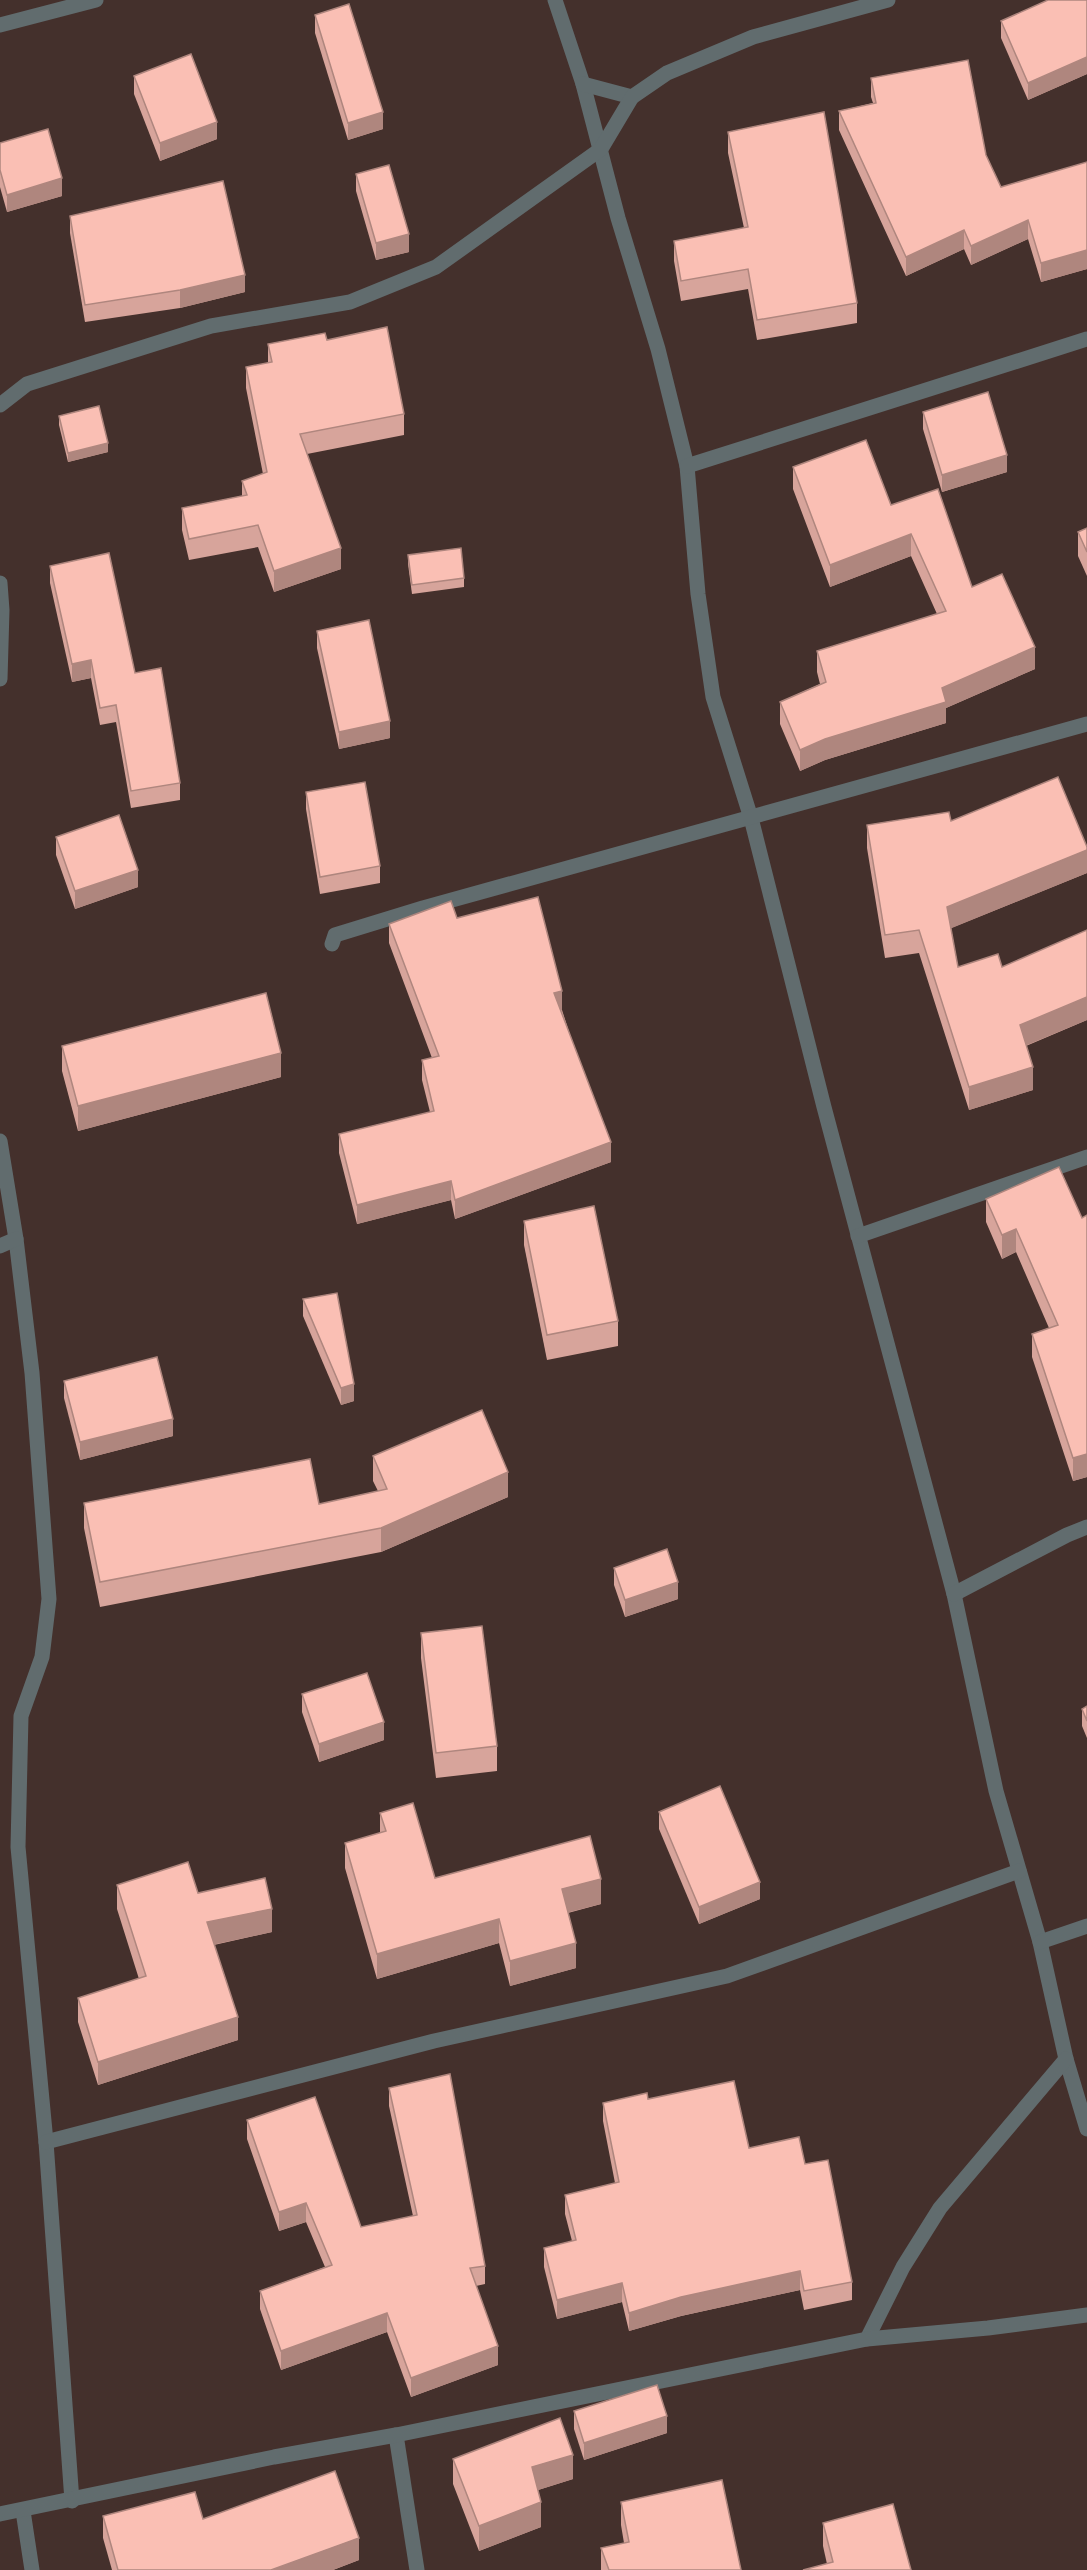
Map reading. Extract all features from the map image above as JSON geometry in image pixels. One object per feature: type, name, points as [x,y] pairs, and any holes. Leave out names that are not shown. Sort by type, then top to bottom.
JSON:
[{"type":"street","points":[[0,25],[96,0]]},
{"type":"street","points":[[555,0],[584,84],[618,218],[658,349],[687,466],[698,594],[713,697],[751,818],[858,1236],[954,1594],[996,1791],[1040,1942],[1066,2059],[1087,2129]]},
{"type":"street","points":[[0,405],[27,384],[189,332],[211,326],[350,302],[436,267],[601,149],[633,97],[667,73],[753,37],[888,0]]},
{"type":"street","points":[[584,84],[633,97]]},
{"type":"street","points":[[687,466],[1087,339]]},
{"type":"street","points":[[0,583],[2,610],[0,679]]},
{"type":"street","points":[[332,944],[335,935],[412,911],[1087,724]]},
{"type":"street","points":[[0,1141],[16,1239],[32,1373],[49,1599],[42,1657],[21,1716],[18,1847],[46,2142],[72,2501]]},
{"type":"street","points":[[858,1236],[1087,1157]]},
{"type":"street","points":[[0,1246],[16,1239]]},
{"type":"street","points":[[954,1594],[1067,1534],[1087,1527]]},
{"type":"street","points":[[46,2142],[434,2041],[727,1976],[1019,1871]]},
{"type":"street","points":[[1040,1942],[1087,1926]]},
{"type":"street","points":[[867,2339],[903,2267],[940,2208],[1066,2059]]},
{"type":"street","points":[[0,2514],[867,2339],[988,2328],[1087,2315]]},
{"type":"street","points":[[396,2435],[417,2570]]},
{"type":"street","points":[[23,2511],[32,2570]]},
{"type":"building","points":[[1048,0],[1087,0],[1087,57],[1028,83],[1001,21]]},
{"type":"building","points":[[349,4],[383,112],[348,123],[315,15]]},
{"type":"building","points":[[191,54],[217,122],[160,143],[134,76]]},
{"type":"building","points":[[968,60],[986,155],[1001,187],[1087,162],[1087,250],[1041,263],[1028,220],[971,246],[964,230],[906,257],[839,111],[876,103],[871,78]]},
{"type":"building","points":[[824,112],[857,303],[757,320],[748,269],[681,281],[674,241],[748,227],[728,132]]},
{"type":"building","points":[[48,129],[62,178],[7,195],[0,170],[0,143]]},
{"type":"building","points":[[389,165],[409,234],[376,243],[356,174]]},
{"type":"building","points":[[223,181],[245,275],[180,290],[85,305],[70,216]]},
{"type":"building","points":[[387,327],[404,414],[300,434],[341,548],[274,571],[258,525],[189,539],[182,508],[247,495],[242,481],[267,472],[246,367],[272,362],[268,344],[325,333],[327,340]]},
{"type":"building","points":[[988,392],[1007,455],[942,475],[923,412]]},
{"type":"building","points":[[99,406],[108,443],[68,453],[59,416]]},
{"type":"building","points":[[866,440],[891,505],[938,489],[972,587],[1002,574],[1035,647],[942,688],[946,702],[825,739],[800,750],[780,702],[826,682],[817,651],[946,611],[911,534],[830,565],[793,467]]},
{"type":"building","points":[[1087,528],[1087,552],[1078,532]]},
{"type":"building","points":[[461,548],[464,578],[412,585],[408,555]]},
{"type":"building","points":[[109,553],[135,673],[161,668],[180,783],[131,791],[116,705],[100,708],[91,660],[72,664],[50,566]]},
{"type":"building","points":[[369,620],[390,721],[339,732],[317,631]]},
{"type":"building","points":[[1058,777],[1087,850],[947,907],[958,967],[998,954],[1002,967],[1087,930],[1087,997],[1020,1025],[1033,1067],[969,1087],[919,930],[885,935],[867,825],[949,812],[951,821]]},
{"type":"building","points":[[365,782],[380,866],[320,877],[306,792]]},
{"type":"building","points":[[119,815],[138,870],[75,891],[56,837]]},
{"type":"building","points":[[538,897],[562,991],[554,993],[611,1142],[455,1200],[451,1181],[357,1205],[339,1134],[434,1111],[422,1060],[439,1056],[389,924],[451,901],[457,918]]},
{"type":"building","points":[[266,993],[281,1053],[78,1106],[62,1046]]},
{"type":"building","points":[[1059,1167],[1082,1218],[1087,1215],[1087,1454],[1073,1458],[1032,1334],[1058,1325],[1016,1229],[1002,1235],[986,1199]]},
{"type":"building","points":[[594,1206],[618,1321],[547,1335],[524,1221]]},
{"type":"building","points":[[337,1293],[354,1384],[341,1388],[303,1299]]},
{"type":"building","points":[[157,1357],[173,1419],[80,1442],[64,1381]]},
{"type":"building","points":[[482,1410],[508,1472],[381,1528],[100,1582],[84,1503],[310,1459],[319,1504],[387,1489],[373,1456]]},
{"type":"building","points":[[667,1549],[678,1582],[625,1600],[614,1568]]},
{"type":"building","points":[[482,1626],[497,1746],[436,1753],[421,1633]]},
{"type":"building","points":[[367,1673],[384,1722],[319,1744],[302,1694]]},
{"type":"building","points":[[1087,1706],[1087,1721],[1082,1709]]},
{"type":"building","points":[[720,1786],[760,1882],[699,1907],[659,1812]]},
{"type":"building","points":[[413,1803],[435,1878],[590,1836],[601,1879],[562,1889],[576,1943],[510,1961],[499,1919],[377,1954],[345,1843],[386,1831],[380,1813]]},
{"type":"building","points":[[188,1862],[198,1893],[265,1878],[272,1909],[207,1922],[238,2017],[98,2062],[78,1998],[146,1976],[117,1885]]},
{"type":"building","points":[[450,2074],[485,2266],[470,2268],[498,2346],[411,2378],[387,2313],[281,2351],[260,2291],[332,2265],[306,2203],[279,2212],[247,2120],[315,2097],[361,2227],[417,2215],[389,2088]]},
{"type":"building","points":[[734,2081],[749,2148],[799,2137],[805,2164],[828,2160],[852,2282],[804,2291],[800,2271],[681,2297],[629,2313],[622,2283],[557,2300],[544,2248],[576,2240],[565,2195],[619,2182],[603,2103],[647,2093],[648,2099]]},
{"type":"building","points":[[657,2385],[667,2416],[584,2443],[574,2411]]},
{"type":"building","points":[[560,2418],[573,2455],[532,2467],[541,2502],[479,2526],[453,2459]]},
{"type":"building","points":[[335,2471],[359,2538],[271,2570],[118,2570],[103,2516],[195,2492],[203,2519]]},
{"type":"building","points":[[722,2480],[741,2570],[609,2570],[601,2548],[629,2542],[621,2502]]},
{"type":"building","points":[[893,2504],[911,2570],[803,2570],[833,2562],[823,2523]]}]
